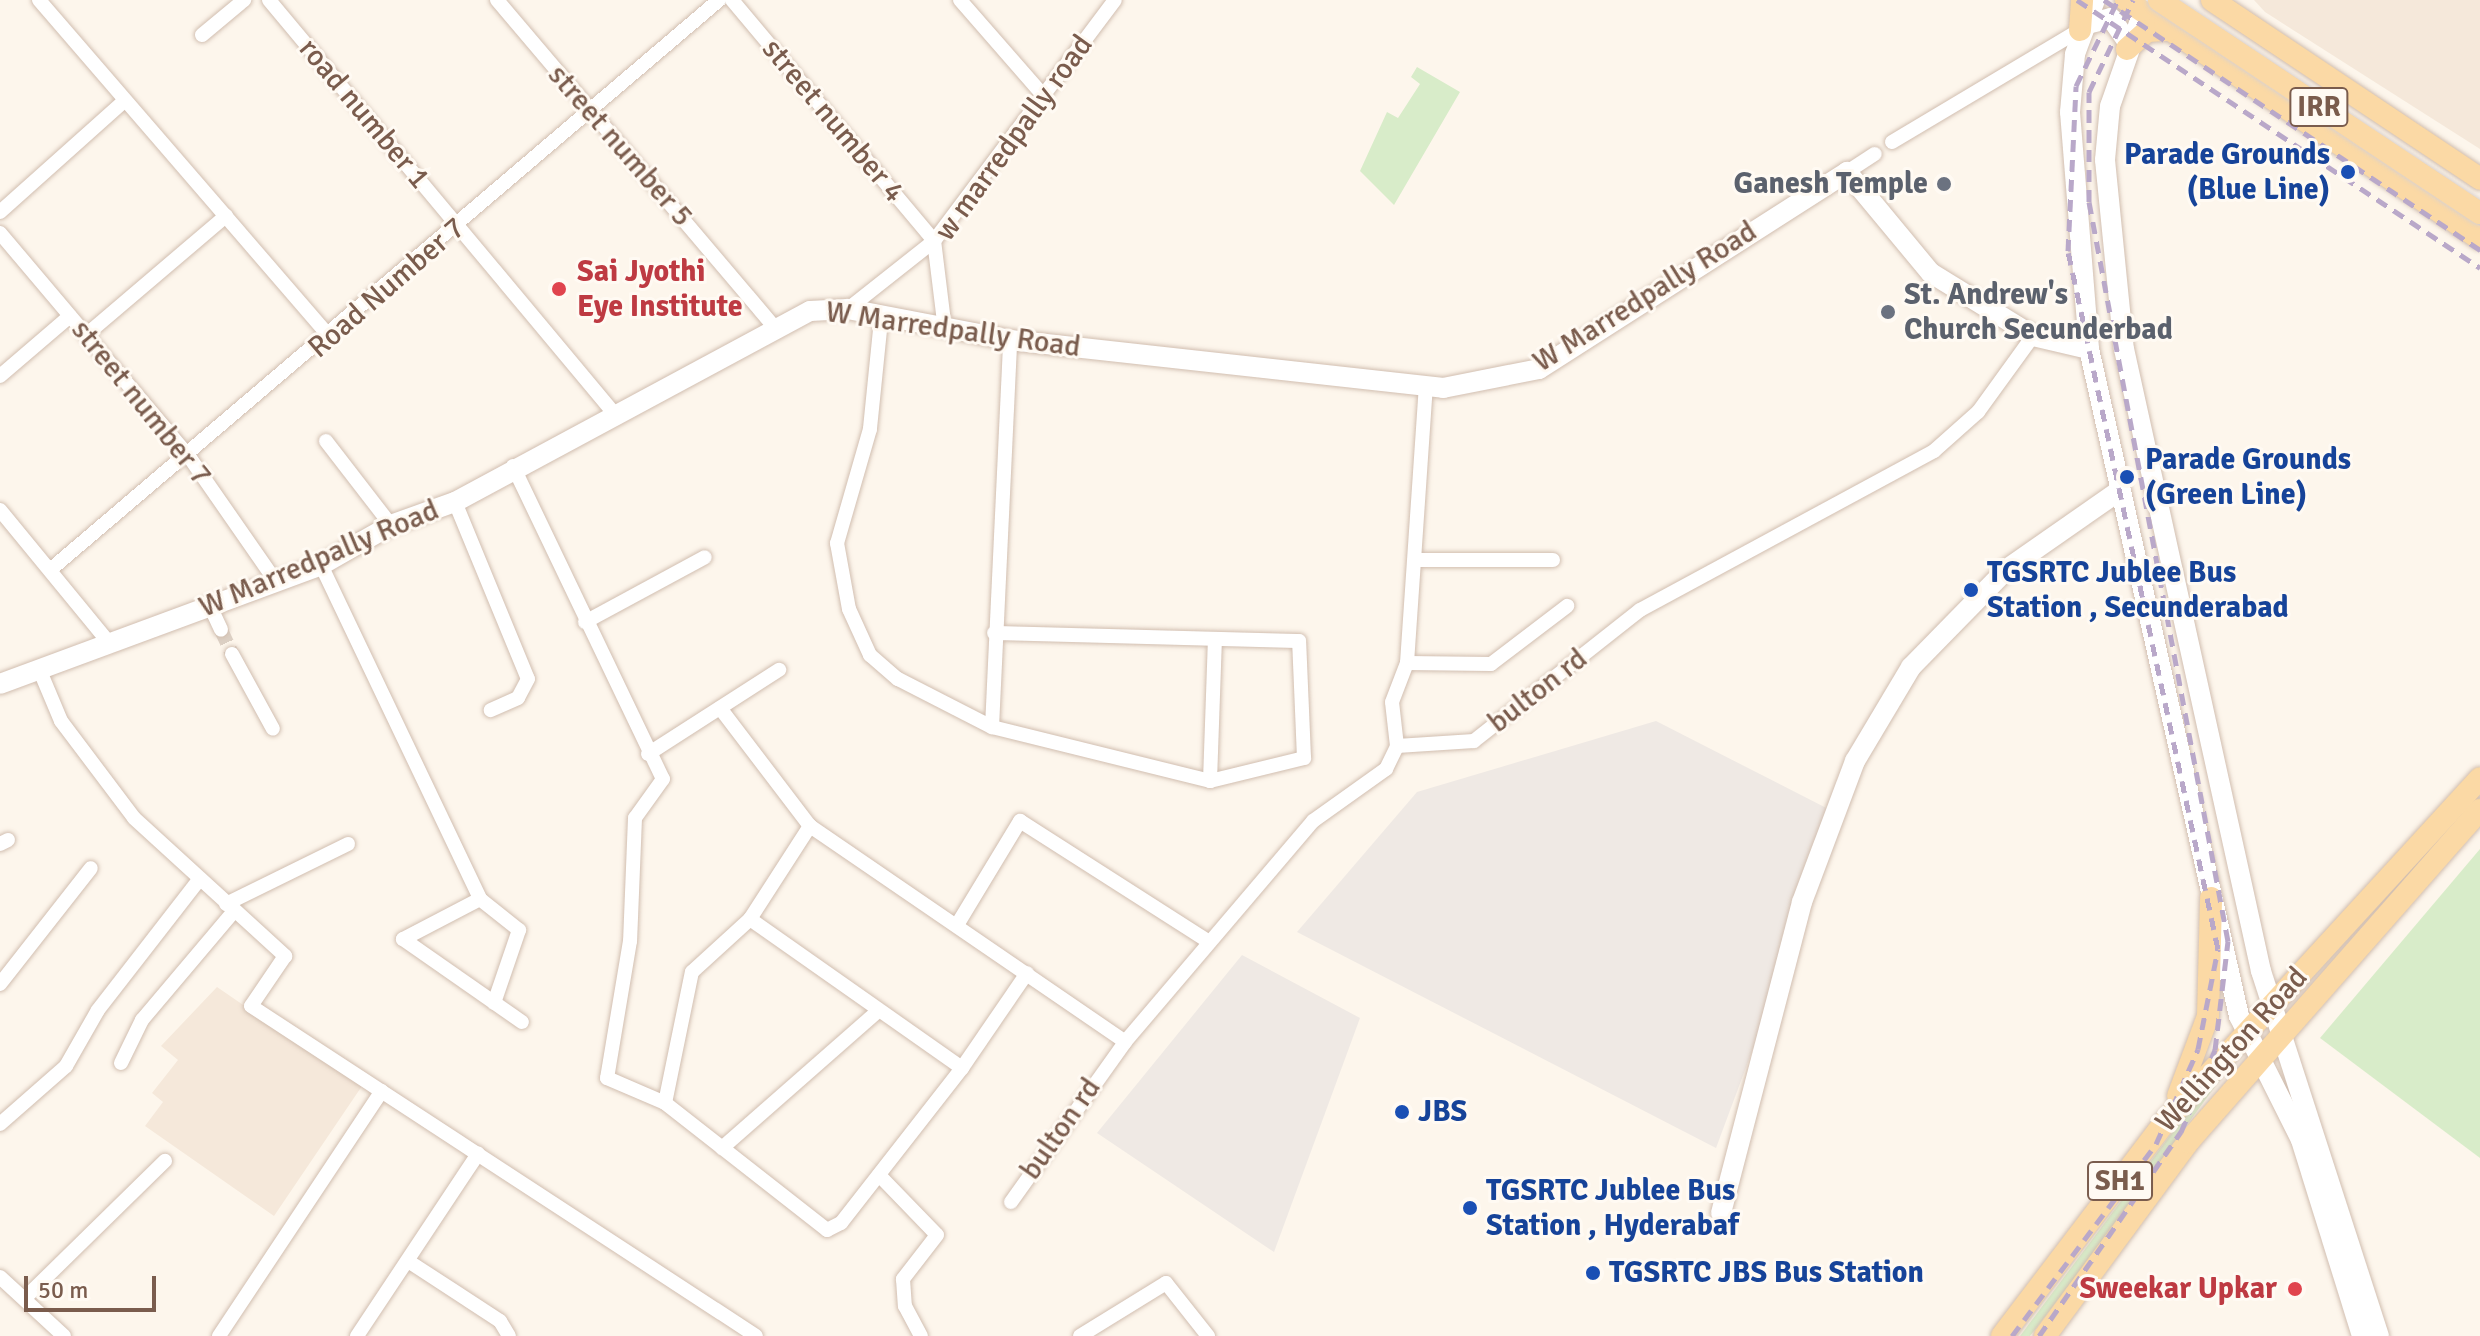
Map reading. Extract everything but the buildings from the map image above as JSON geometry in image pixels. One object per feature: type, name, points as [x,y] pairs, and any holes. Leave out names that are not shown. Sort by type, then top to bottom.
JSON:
[{"type":"main road","points":[[2082,0],[2082,28]]},
{"type":"main road","points":[[2095,0],[2082,28],[2071,71],[2069,170],[2089,349],[2211,898],[2245,1032],[2301,1140],[2362,1336]]},
{"type":"main road","points":[[2128,47],[2147,31],[2169,30],[2167,0]]},
{"type":"main road","name":"IRR","points":[[2186,0],[2480,195]]},
{"type":"main road","name":"IRR","points":[[2212,0],[2472,174]]},
{"type":"main road","points":[[2143,3],[2110,106],[2105,160],[2124,349],[2187,655],[2271,1005],[2379,1336]]},
{"type":"main road","name":"IRR","points":[[2143,3],[2169,30],[2480,239]]},
{"type":"main road","name":"IRR","points":[[2143,3],[2480,213]]},
{"type":"main road","points":[[2082,28],[2111,18],[2128,47]]},
{"type":"main road","points":[[1847,172],[1931,273],[2033,336],[2089,349]]},
{"type":"main road","name":"W Marredpally Road","points":[[0,684],[111,645],[274,579],[321,565],[391,525],[455,502],[513,466],[613,412],[810,311],[848,309],[881,320],[1010,340],[1426,386],[1539,369],[1847,172]]},
{"type":"main road","points":[[2438,212],[2472,174]]},
{"type":"main road","points":[[1721,1213],[1802,902],[1855,761],[1911,667],[2007,569],[2119,491]]},
{"type":"main road","name":"Wellington Road","points":[[2002,1336],[2165,1122],[2480,778]]},
{"type":"main road","name":"SH1","points":[[2045,1336],[2188,1142],[2480,810]]},
{"type":"main road","points":[[2165,1122],[2208,1016],[2211,898]]},
{"type":"street","points":[[39,0],[330,337]]},
{"type":"street","points":[[202,35],[244,0]]},
{"type":"street","name":"road number 1","points":[[269,0],[613,412]]},
{"type":"street","name":"street number 5","points":[[497,0],[589,113],[775,328]]},
{"type":"street","name":"Road Number 7","points":[[50,570],[190,458],[719,0]]},
{"type":"street","name":"street number 4","points":[[732,0],[934,241]]},
{"type":"street","points":[[960,0],[1041,93]]},
{"type":"street","name":"w marredpally road","points":[[945,330],[934,241],[1041,93],[1115,0]]},
{"type":"street","points":[[1892,142],[2082,28]]},
{"type":"street","points":[[0,212],[124,101]]},
{"type":"street","name":"W Marredpally Road","points":[[1847,172],[1875,154]]},
{"type":"street","points":[[86,335],[226,216]]},
{"type":"street","name":"street number 7","points":[[0,233],[190,458],[274,579]]},
{"type":"street","points":[[848,309],[934,241]]},
{"type":"street","points":[[0,376],[70,316]]},
{"type":"street","points":[[881,320],[870,429],[837,543],[849,609],[870,655],[898,679],[992,727],[1210,781],[1304,758],[1299,641],[994,633]]},
{"type":"street","name":"bulton rd","points":[[1011,1202],[1125,1042],[1209,942],[1313,821],[1386,769],[1397,746],[1474,741],[1640,610],[1934,451],[1978,412],[2033,336]]},
{"type":"street","points":[[992,727],[1010,340]]},
{"type":"street","points":[[1397,746],[1392,702],[1407,663],[1417,560],[1426,386]]},
{"type":"street","points":[[326,441],[391,525]]},
{"type":"street","points":[[513,466],[648,754],[663,779],[635,818],[630,941],[607,1078],[665,1103],[827,1230],[841,1223],[879,1175],[962,1068],[1027,973]]},
{"type":"street","points":[[455,502],[528,679],[518,698],[491,710]]},
{"type":"street","points":[[0,510],[111,645]]},
{"type":"street","points":[[0,534],[12,524]]},
{"type":"street","points":[[585,622],[705,557]]},
{"type":"street","points":[[1417,560],[1553,560]]},
{"type":"street","points":[[321,565],[480,899],[519,930],[494,1003]]},
{"type":"street","points":[[210,606],[221,630]]},
{"type":"street","points":[[1407,663],[1491,664],[1567,606]]},
{"type":"street","points":[[1210,781],[1215,640]]},
{"type":"street","points":[[232,654],[273,729]]},
{"type":"street","points":[[648,754],[779,670]]},
{"type":"street","points":[[40,671],[61,721],[125,806],[199,880],[285,956],[251,1006],[756,1336]]},
{"type":"street","points":[[720,708],[810,826],[1125,1042]]},
{"type":"street","points":[[957,925],[1020,821],[1209,942]]},
{"type":"street","points":[[665,1103],[692,972],[750,919],[810,826]]},
{"type":"street","points":[[121,1063],[142,1020],[230,908],[348,844]]},
{"type":"street","points":[[0,984],[91,868]]},
{"type":"street","points":[[0,1124],[66,1066],[98,1010],[199,880]]},
{"type":"street","points":[[480,899],[403,939],[522,1022]]},
{"type":"street","points":[[750,919],[877,1012],[962,1068]]},
{"type":"street","points":[[722,1148],[877,1012]]},
{"type":"street","points":[[219,1336],[382,1091]]},
{"type":"street","points":[[357,1336],[478,1154]]},
{"type":"street","points":[[25,1298],[165,1161]]},
{"type":"street","points":[[879,1175],[937,1235],[903,1279],[905,1306],[921,1336]]},
{"type":"street","points":[[408,1261],[500,1321],[509,1336]]},
{"type":"street","points":[[0,1278],[64,1336]]},
{"type":"street","points":[[1080,1336],[1166,1283],[1208,1336]]},
{"type":"shaded area","points":[[2254,0],[2480,0],[2480,149],[2265,12]]},
{"type":"shaded area","points":[[1656,721],[1840,815],[1716,1148],[1297,932],[1417,792]]},
{"type":"shaded area","points":[[1242,955],[1360,1018],[1274,1252],[1097,1133]]},
{"type":"shaded area","points":[[217,987],[362,1086],[274,1216],[145,1126],[163,1102],[152,1093],[178,1060],[161,1046]]},
{"type":"green space","points":[[1417,67],[1460,92],[1394,205],[1360,171],[1387,112],[1398,118],[1420,84],[1411,77]]},
{"type":"green space","points":[[2480,849],[2480,1158],[2320,1038]]},
{"type":"green space","points":[[2225,1062],[2230,1066],[2083,1267],[2030,1336],[2020,1336]]},
{"type":"tunnel","points":[[221,630],[232,654]]},
{"type":"railway","points":[[2077,0],[2480,268]]},
{"type":"railway","points":[[2104,0],[2480,250]]},
{"type":"railway","points":[[2012,1336],[2156,1144],[2198,1049],[2218,949],[2068,251],[2076,86],[2118,0]]},
{"type":"railway","points":[[2039,1336],[2181,1132],[2215,1050],[2228,941],[2089,202],[2089,92],[2133,0]]},
{"type":"place","name":"Parade Grounds (Blue Line)","points":[[2348,172]]},
{"type":"place","name":"Ganesh Temple","points":[[1944,184]]},
{"type":"place","name":"Sai Jyothi Eye Institute","points":[[559,289]]},
{"type":"place","name":"St. Andrew's Church Secunderbad","points":[[1888,312]]},
{"type":"place","name":"Parade Grounds (Green Line)","points":[[2127,477]]},
{"type":"place","name":"TGSRTC Jublee Bus Station , Secunderabad","points":[[1971,590]]},
{"type":"place","name":"JBS","points":[[1402,1112]]},
{"type":"place","name":"TGSRTC Jublee Bus Station , Hyderabaf","points":[[1470,1208]]},
{"type":"place","name":"TGSRTC JBS Bus Station","points":[[1593,1273]]},
{"type":"place","name":"Sweekar Upkar","points":[[2295,1289]]}]
